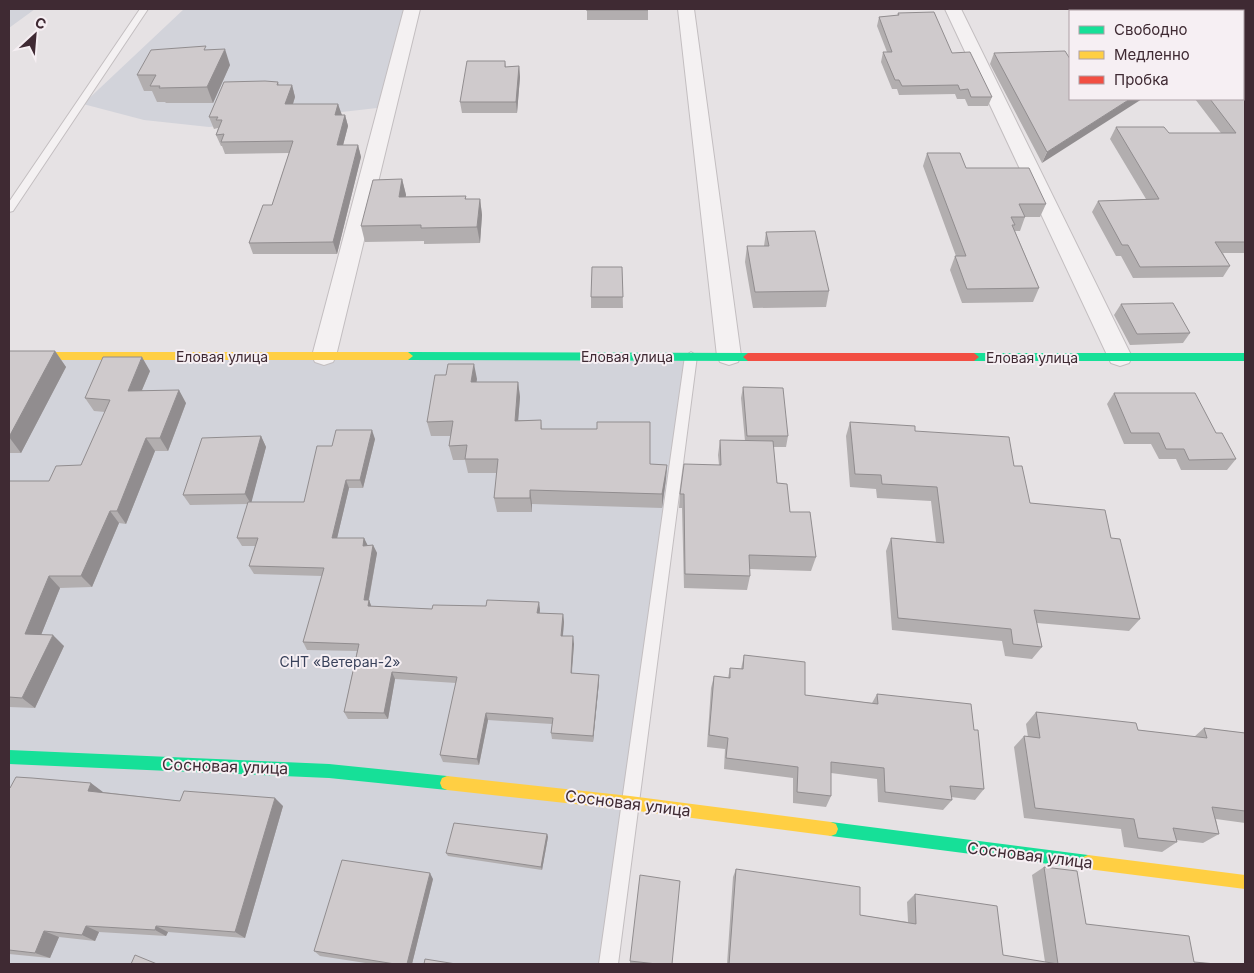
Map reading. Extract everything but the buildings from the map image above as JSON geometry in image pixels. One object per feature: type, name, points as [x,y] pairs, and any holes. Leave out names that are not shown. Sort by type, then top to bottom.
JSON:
[{"type":"street","points":[[324,356],[412,9]]},
{"type":"street","points":[[686,9],[729,356]]},
{"type":"street","points":[[953,9],[1120,356]]},
{"type":"street","name":"Еловая улица","points":[[9,356],[1245,357]]},
{"type":"street","name":"Сосновая улица","points":[[9,757],[329,771],[630,803],[1245,882]]},
{"type":"lane","points":[[9,209],[144,9]]},
{"type":"lane","points":[[608,964],[690,356]]},
{"type":"green space","points":[[9,9],[35,9],[9,28]]},
{"type":"green space","points":[[184,9],[407,9],[377,108],[209,127],[144,120],[83,104]]},
{"type":"green space","name":"СНТ «Ветеран-2»","points":[[9,356],[691,356],[608,964],[9,964]]},
{"type":"traffic: fast","points":[[408,356],[748,357]]},
{"type":"traffic: fast","points":[[974,357],[1245,357]]},
{"type":"traffic: fast","points":[[9,757],[329,771],[447,783]]},
{"type":"traffic: fast","points":[[831,829],[1088,862]]},
{"type":"traffic: slow","points":[[9,356],[408,356]]},
{"type":"traffic: slow","points":[[447,783],[630,803],[831,829]]},
{"type":"traffic: slow","points":[[1088,862],[1245,882]]},
{"type":"traffic: jam","points":[[748,357],[974,357]]}]
